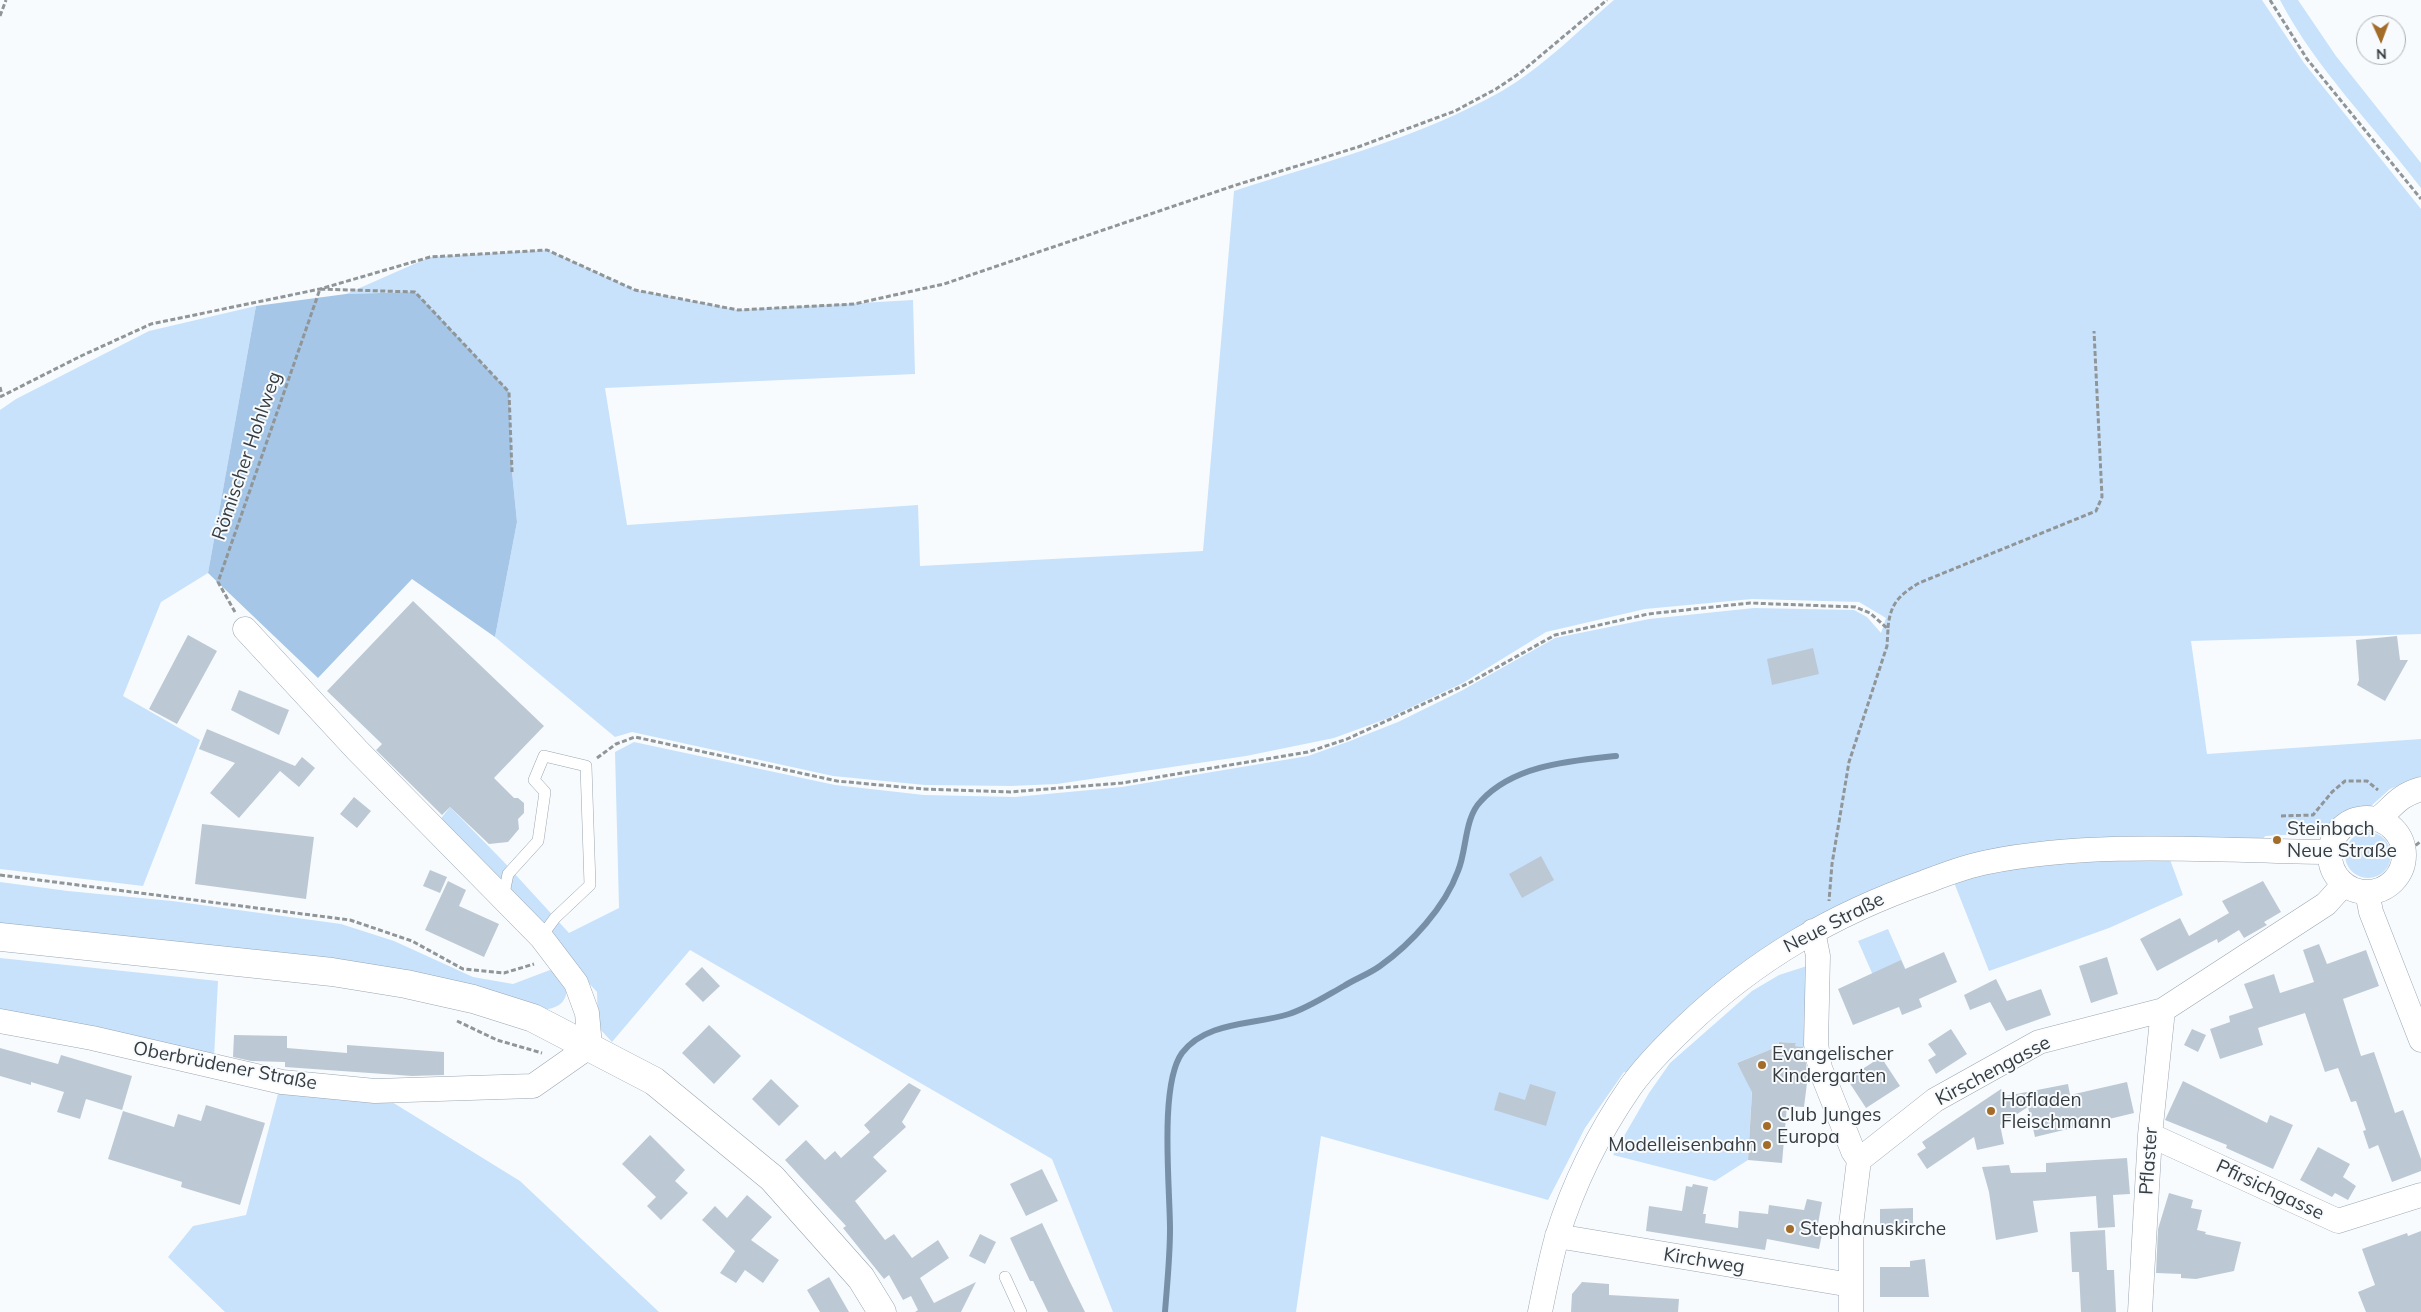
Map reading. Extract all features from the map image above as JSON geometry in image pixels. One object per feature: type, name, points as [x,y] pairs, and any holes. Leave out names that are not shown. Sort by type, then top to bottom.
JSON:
[{"type":"street","points":[[245,629],[357,750],[541,937],[576,983],[587,1013],[590,1046]]},
{"type":"street","points":[[2378,819],[2390,809],[2394,802],[2421,789]]},
{"type":"street","points":[[2361,818],[2378,819],[2388,824],[2397,833],[2402,843],[2415,851],[2389,884],[2367,892],[2344,884],[2334,872],[2330,852],[2332,842],[2338,831],[2349,822],[2361,818]]},
{"type":"street","name":"Neue Straße","points":[[1540,1312],[1557,1236],[1590,1157],[1632,1085],[1665,1046],[1715,998],[1774,954],[1822,926],[1878,898],[1960,869],[1988,862],[2050,852],[2133,849],[2330,852]]},
{"type":"street","name":"Kirschengasse","points":[[1859,1160],[1935,1100],[2039,1042],[2162,1010],[2326,904],[2344,884]]},
{"type":"street","points":[[2367,892],[2371,912],[2421,1040]]},
{"type":"street","points":[[1822,926],[1818,956],[1816,1044],[1820,1068],[1853,1151],[1859,1160],[1851,1225],[1851,1312]]},
{"type":"street","points":[[0,937],[332,972],[414,986],[475,1018],[529,1036],[590,1046],[654,1081],[772,1178],[861,1278],[882,1312]]},
{"type":"street","name":"Pflaster","points":[[2140,1312],[2150,1135],[2162,1010]]},
{"type":"street","name":"Oberbrüdener Straße","points":[[0,1021],[92,1038],[282,1082],[375,1091],[533,1086],[590,1046]]},
{"type":"street","name":"Pfirsichgasse","points":[[2150,1135],[2338,1221],[2421,1195]]},
{"type":"street","name":"Kirchweg","points":[[1557,1236],[1851,1285]]},
{"type":"lane","points":[[503,898],[508,874],[538,841],[545,792],[534,780],[544,756],[586,766],[590,885],[555,918],[541,937]]},
{"type":"lane","points":[[1004,1277],[1021,1312]]},
{"type":"path","points":[[0,16],[6,0]]},
{"type":"path","points":[[0,387],[1,396],[80,356],[151,324],[320,289],[430,257],[547,250],[635,290],[738,310],[854,304],[944,284],[1223,189],[1358,147],[1455,111],[1520,73],[1607,0]]},
{"type":"path","points":[[2270,0],[2307,60],[2421,200]]},
{"type":"path","points":[[320,289],[415,292],[509,392],[512,472]]},
{"type":"path","name":"Römischer Hohlweg","points":[[245,629],[218,582],[320,289]]},
{"type":"path","points":[[1822,926],[1828,911],[1832,864],[1850,762],[1884,662],[1890,613],[1896,602],[1906,591],[1919,583],[2096,511],[2102,497],[2094,331]]},
{"type":"path","points":[[586,766],[616,744],[635,737],[837,781],[923,789],[1010,792],[1113,784],[1308,752],[1348,739],[1469,683],[1555,635],[1648,614],[1750,604],[1855,607],[1870,613],[1888,629]]},
{"type":"path","points":[[2281,816],[2313,815],[2332,792],[2345,781],[2367,781],[2394,802]]},
{"type":"path","points":[[0,875],[350,920],[412,941],[463,968],[504,973],[555,956]]},
{"type":"path","points":[[448,1017],[497,1040],[567,1061]]},
{"type":"shaded area","points":[[1614,0],[2262,0],[2304,63],[2421,209],[2421,634],[2191,641],[2207,754],[2421,739],[2421,776],[2390,789],[2371,806],[2346,813],[2325,829],[2302,834],[2265,836],[2262,843],[2108,840],[1829,911],[1782,936],[1737,967],[1629,1073],[1624,1072],[1585,1128],[1548,1200],[1321,1136],[1296,1312],[1113,1312],[1052,1159],[690,950],[612,1042],[598,1027],[597,992],[439,821],[450,807],[569,933],[619,908],[615,752],[634,742],[835,785],[924,795],[1015,797],[1122,787],[1308,756],[1398,722],[1461,691],[1555,638],[1649,619],[1754,608],[1854,610],[1867,617],[1881,633],[1886,618],[1859,602],[1752,599],[1645,609],[1546,632],[1463,683],[1386,719],[1334,738],[1246,756],[1057,784],[1011,786],[925,785],[833,776],[632,732],[615,737],[495,637],[517,522],[512,472],[415,292],[346,294],[430,257],[547,250],[635,290],[738,310],[913,300],[915,374],[605,388],[627,525],[918,505],[920,566],[1203,551],[1234,191],[1371,148],[1470,108],[1502,91],[1532,71]]},
{"type":"shaded area","points":[[2280,0],[2298,0],[2336,56],[2421,163],[2421,188],[2328,73],[2294,25]]},
{"type":"shaded area","points":[[415,292],[509,392],[512,472],[517,522],[495,637],[412,579],[318,678],[208,573],[256,306],[346,294]]},
{"type":"shaded area","points":[[256,306],[208,573],[161,602],[123,696],[200,740],[143,886],[0,869],[0,410],[16,399],[149,331]]},
{"type":"shaded area","points":[[2368,832],[2381,836],[2387,842],[2391,855],[2387,868],[2381,874],[2368,878],[2355,874],[2349,868],[2345,855],[2349,842],[2355,836]]},
{"type":"shaded area","points":[[2169,857],[2183,895],[2109,928],[1989,971],[1953,880],[2037,863]]},
{"type":"shaded area","points":[[0,882],[172,901],[341,924],[394,941],[473,977],[513,984],[550,970],[567,984],[567,991],[561,1004],[540,1010],[0,924]]},
{"type":"shaded area","points":[[1888,929],[1912,984],[1879,989],[1858,941]]},
{"type":"shaded area","points":[[0,958],[218,981],[214,1058],[0,1012]]},
{"type":"shaded area","points":[[1807,966],[1809,1048],[1795,1046],[1796,1043],[1779,1042],[1778,1050],[1769,1050],[1737,1063],[1752,1090],[1748,1160],[1715,1181],[1613,1155],[1649,1093],[1670,1063],[1752,991],[1779,975]]},
{"type":"shaded area","points":[[279,1090],[392,1102],[520,1181],[659,1312],[225,1312],[168,1257],[193,1226],[246,1215]]},
{"type":"building","points":[[413,601],[544,726],[494,778],[514,798],[518,798],[524,803],[524,813],[518,819],[519,829],[508,842],[489,844],[450,807],[442,815],[376,750],[382,744],[327,691]]},
{"type":"building","points":[[188,635],[217,651],[177,724],[149,709]]},
{"type":"building","points":[[2397,636],[2400,660],[2408,660],[2385,701],[2357,685],[2359,680],[2356,640]]},
{"type":"building","points":[[1813,648],[1819,674],[1772,685],[1767,659]]},
{"type":"building","points":[[239,690],[289,710],[279,735],[231,710]]},
{"type":"building","points":[[207,729],[295,766],[302,757],[315,768],[299,787],[280,771],[239,818],[210,793],[235,763],[199,749]]},
{"type":"building","points":[[354,797],[371,811],[357,828],[340,814]]},
{"type":"building","points":[[202,824],[314,837],[306,899],[195,884]]},
{"type":"building","points":[[1541,856],[1554,880],[1522,898],[1509,874]]},
{"type":"building","points":[[430,870],[447,877],[440,893],[423,886]]},
{"type":"building","points":[[448,881],[466,890],[459,906],[499,924],[484,957],[425,930]]},
{"type":"building","points":[[2263,881],[2281,912],[2264,922],[2267,925],[2244,938],[2239,930],[2218,943],[2217,939],[2157,971],[2140,939],[2180,918],[2189,936],[2229,913],[2222,901]]},
{"type":"building","points":[[2319,944],[2327,964],[2366,950],[2379,986],[2343,999],[2361,1056],[2374,1052],[2395,1113],[2403,1110],[2421,1159],[2421,1171],[2392,1182],[2378,1145],[2369,1149],[2363,1131],[2366,1130],[2356,1101],[2351,1102],[2338,1068],[2325,1072],[2305,1013],[2258,1028],[2263,1045],[2220,1059],[2210,1029],[2230,1022],[2229,1016],[2253,1008],[2244,984],[2274,974],[2280,993],[2314,982],[2303,950]]},
{"type":"building","points":[[1944,952],[1957,982],[1919,999],[1922,1007],[1902,1015],[1899,1007],[1853,1025],[1838,989],[1901,960],[1905,969]]},
{"type":"building","points":[[2107,957],[2118,994],[2091,1003],[2079,966]]},
{"type":"building","points":[[702,967],[720,986],[703,1002],[685,984]]},
{"type":"building","points":[[1996,979],[2007,1001],[2041,989],[2051,1015],[2006,1031],[1990,1002],[1970,1010],[1964,995]]},
{"type":"building","points":[[709,1025],[741,1056],[714,1084],[682,1053]]},
{"type":"building","points":[[1951,1029],[1967,1054],[1936,1074],[1928,1060],[1936,1055],[1928,1044]]},
{"type":"building","points":[[2192,1029],[2206,1035],[2198,1052],[2184,1045]]},
{"type":"building","points":[[234,1035],[287,1036],[287,1048],[347,1053],[347,1045],[444,1052],[444,1075],[412,1076],[285,1067],[285,1062],[251,1061],[233,1057]]},
{"type":"building","points":[[1779,1042],[1796,1043],[1795,1046],[1803,1047],[1808,1075],[1804,1107],[1787,1106],[1782,1163],[1748,1160],[1752,1092],[1737,1063],[1779,1046]]},
{"type":"building","points":[[0,1048],[58,1064],[61,1055],[132,1076],[122,1110],[86,1099],[80,1119],[57,1112],[64,1092],[31,1082],[31,1085],[0,1076]]},
{"type":"building","points":[[1881,1057],[1900,1086],[1866,1108],[1847,1079]]},
{"type":"building","points":[[771,1079],[799,1106],[779,1126],[752,1099]]},
{"type":"building","points":[[2183,1081],[2267,1123],[2270,1115],[2293,1125],[2273,1169],[2226,1148],[2227,1145],[2165,1120]]},
{"type":"building","points":[[2127,1082],[2134,1113],[2035,1137],[2028,1107],[2000,1125],[2004,1144],[1977,1150],[1974,1137],[1927,1169],[1917,1154],[1926,1148],[1922,1142],[2001,1089],[2006,1096],[2068,1084],[2070,1095]]},
{"type":"building","points":[[909,1083],[921,1090],[902,1122],[906,1127],[873,1157],[887,1171],[855,1201],[885,1240],[894,1234],[912,1258],[938,1240],[949,1258],[920,1278],[934,1303],[976,1282],[961,1312],[915,1312],[918,1310],[911,1296],[903,1300],[889,1275],[884,1279],[843,1228],[846,1226],[785,1160],[806,1140],[825,1160],[835,1151],[841,1158],[870,1132],[864,1125]]},
{"type":"building","points":[[1530,1084],[1556,1092],[1546,1126],[1494,1110],[1499,1092],[1525,1100]]},
{"type":"building","points":[[206,1105],[265,1123],[240,1205],[181,1187],[182,1182],[108,1159],[123,1111],[174,1127],[178,1114],[201,1121]]},
{"type":"building","points":[[650,1135],[685,1170],[675,1181],[688,1193],[661,1220],[647,1206],[656,1197],[622,1164]]},
{"type":"building","points":[[2318,1147],[2350,1164],[2343,1177],[2356,1186],[2348,1200],[2335,1193],[2332,1197],[2300,1180]]},
{"type":"building","points":[[2127,1158],[2130,1194],[2113,1195],[2115,1227],[2098,1228],[2096,1196],[2033,1201],[2038,1232],[1996,1240],[1989,1192],[1982,1167],[2009,1165],[2011,1173],[2046,1172],[2046,1163]]},
{"type":"building","points":[[1042,1169],[1058,1201],[1026,1216],[1010,1184]]},
{"type":"building","points":[[1693,1184],[1708,1187],[1703,1214],[1706,1214],[1705,1223],[1738,1228],[1739,1211],[1768,1214],[1769,1205],[1804,1210],[1807,1199],[1822,1202],[1818,1224],[1824,1224],[1819,1249],[1767,1239],[1765,1250],[1646,1231],[1649,1206],[1682,1211],[1686,1186],[1692,1187]]},
{"type":"building","points":[[2169,1193],[2193,1200],[2191,1208],[2202,1210],[2197,1230],[2206,1232],[2205,1234],[2241,1242],[2234,1271],[2196,1279],[2181,1278],[2181,1274],[2156,1273],[2158,1229]]},
{"type":"building","points":[[747,1195],[772,1217],[751,1240],[779,1260],[763,1283],[745,1270],[736,1283],[720,1273],[735,1251],[702,1220],[715,1206],[727,1218]]},
{"type":"building","points":[[1913,1208],[1913,1229],[1880,1229],[1880,1209]]},
{"type":"building","points":[[1042,1223],[1085,1312],[1048,1312],[1033,1281],[1030,1281],[1010,1238]]},
{"type":"building","points":[[2105,1230],[2107,1270],[2114,1270],[2116,1312],[2081,1312],[2079,1272],[2072,1272],[2070,1232]]},
{"type":"building","points":[[2421,1231],[2421,1312],[2366,1312],[2358,1292],[2375,1285],[2362,1249],[2407,1233],[2408,1236]]},
{"type":"building","points":[[980,1234],[996,1242],[985,1264],[969,1256]]},
{"type":"building","points":[[1925,1259],[1929,1297],[1880,1297],[1880,1267],[1910,1267],[1910,1261]]},
{"type":"building","points":[[829,1277],[849,1312],[820,1312],[807,1290]]},
{"type":"building","points":[[1582,1282],[1609,1284],[1609,1295],[1679,1299],[1678,1312],[1571,1312],[1572,1294]]},
{"type":"waterway","points":[[1165,1312],[1170,1239],[1168,1112],[1170,1088],[1175,1068],[1182,1053],[1192,1043],[1217,1029],[1275,1018],[1303,1008],[1371,972],[1392,957],[1426,924],[1445,898],[1461,863],[1471,816],[1475,808],[1494,789],[1510,779],[1544,767],[1616,756]]},
{"type":"place","name":"Steinbach Neue Straße","points":[[2277,840]]},
{"type":"place","name":"Evangelischer Kindergarten","points":[[1762,1065]]},
{"type":"place","name":"Hofladen Fleischmann","points":[[1991,1111]]},
{"type":"place","name":"Club Junges Europa","points":[[1767,1126]]},
{"type":"place","name":"Modelleisenbahn","points":[[1767,1145]]},
{"type":"place","name":"Stephanuskirche","points":[[1790,1229]]}]
